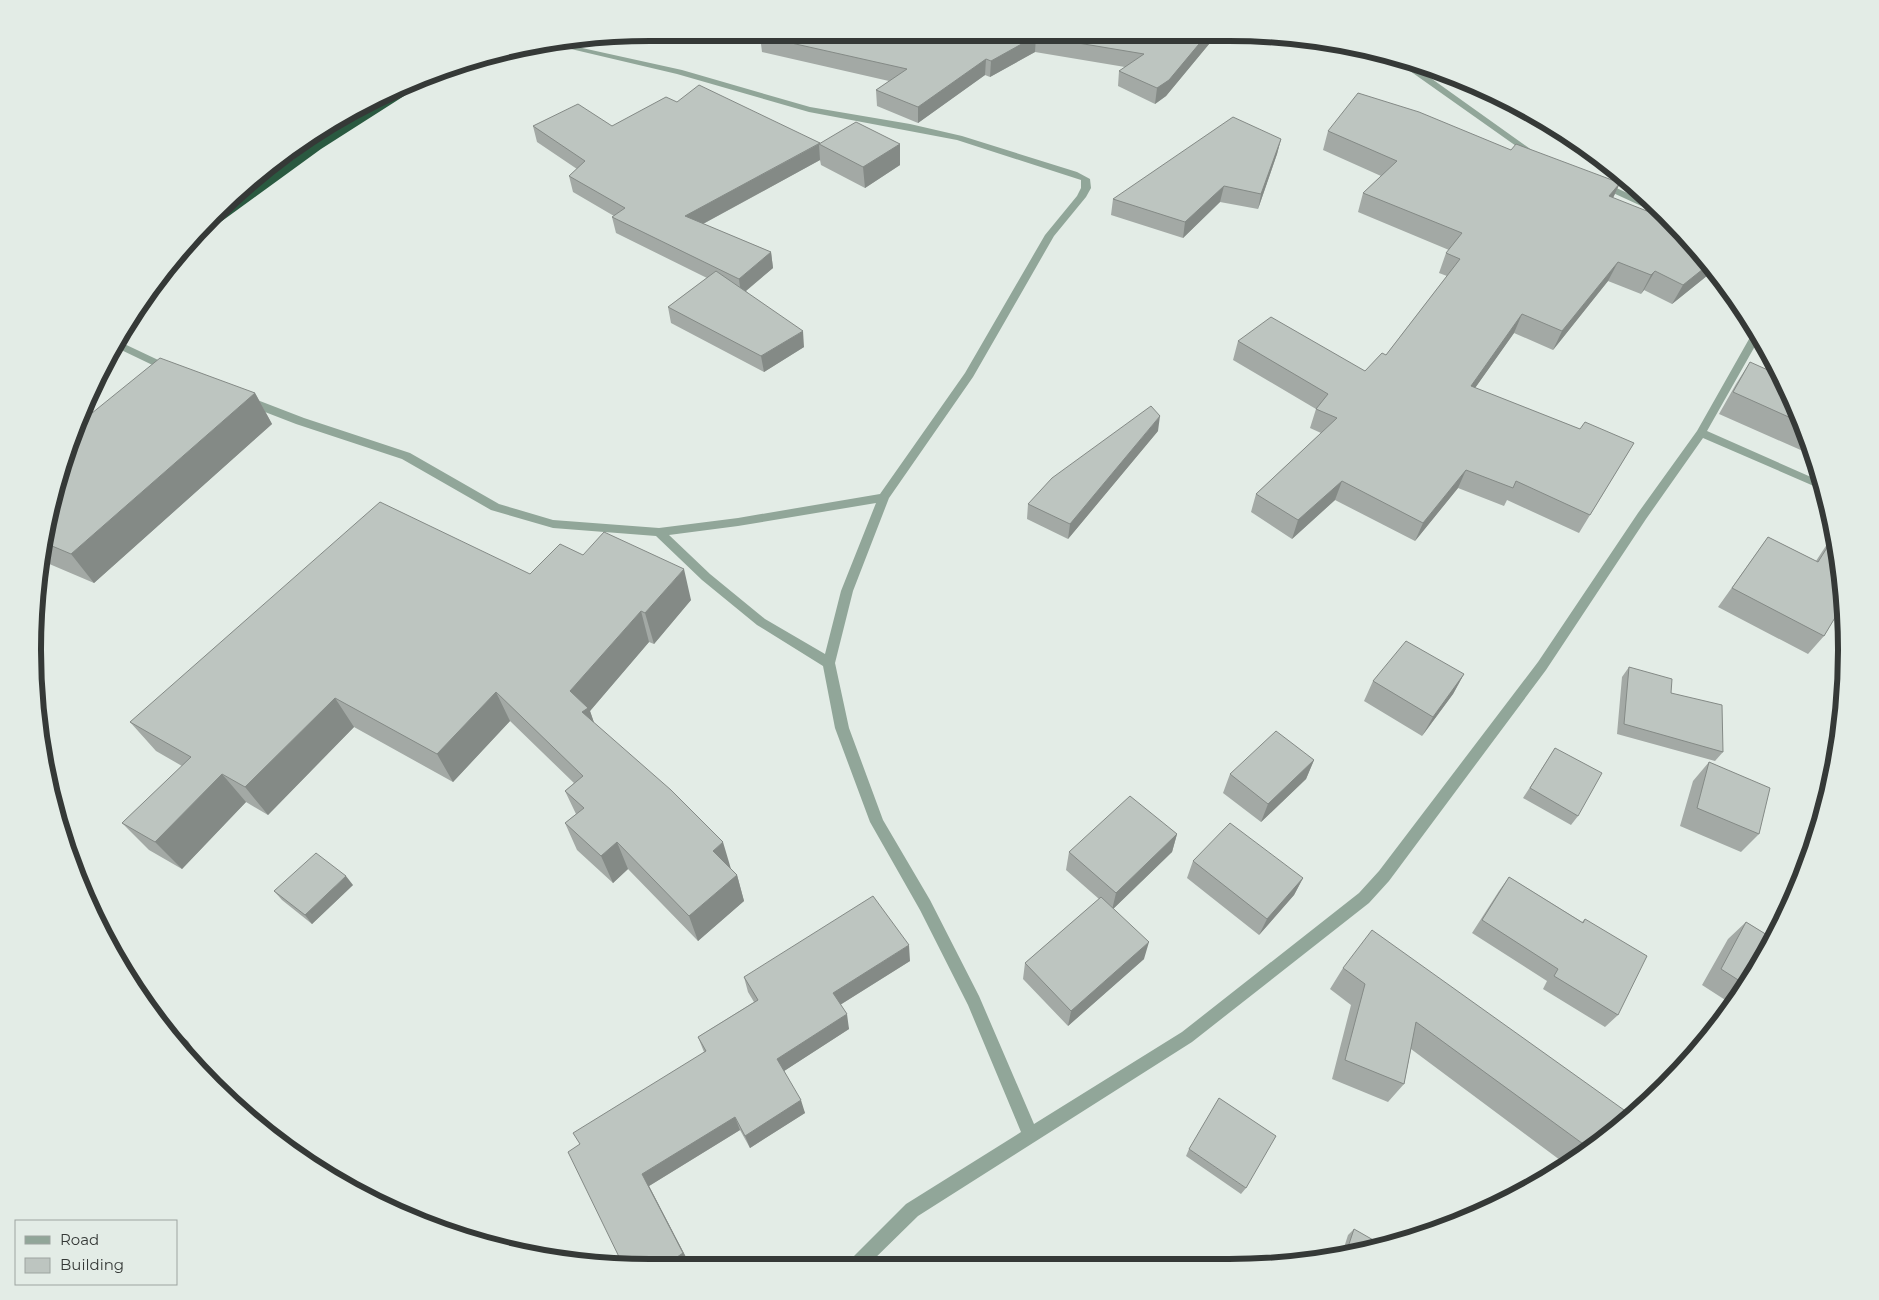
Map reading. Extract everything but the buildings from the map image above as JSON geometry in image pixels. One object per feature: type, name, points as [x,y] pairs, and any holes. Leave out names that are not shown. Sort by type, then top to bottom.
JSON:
[{"type":"highway","points":[[228,212],[317,147],[392,99]]},
{"type":"street","points":[[566,47],[679,72],[809,109],[959,138],[1085,179],[1086,188],[1081,197],[1050,235],[969,375],[884,497],[847,591],[829,663],[842,728],[877,822],[925,905],[974,1001],[1030,1135]]},
{"type":"street","points":[[1416,71],[1520,146],[1537,156]]},
{"type":"street","points":[[313,144],[317,147]]},
{"type":"street","points":[[1588,179],[1641,203]]},
{"type":"street","points":[[864,1259],[912,1210],[1187,1037],[1364,898],[1384,876],[1542,666],[1636,524],[1701,433],[1753,341]]},
{"type":"street","points":[[123,347],[179,374]]},
{"type":"street","points":[[238,397],[300,421],[406,456],[495,507],[553,524],[659,532],[766,517],[884,497]]},
{"type":"street","points":[[1701,433],[1814,483]]},
{"type":"street","points":[[659,532],[706,577],[762,622],[829,663]]}]
